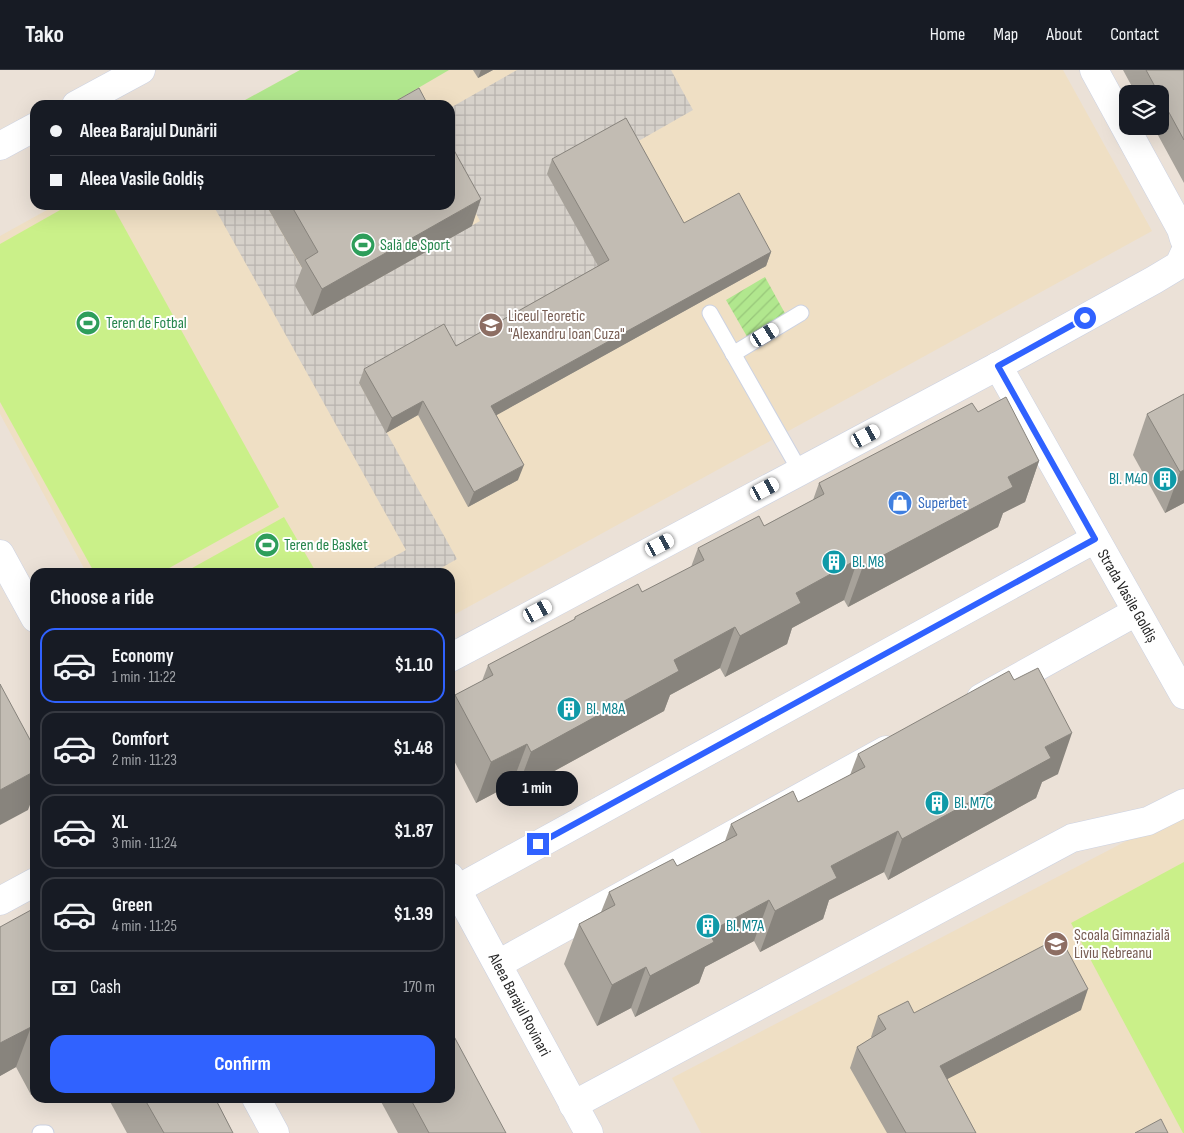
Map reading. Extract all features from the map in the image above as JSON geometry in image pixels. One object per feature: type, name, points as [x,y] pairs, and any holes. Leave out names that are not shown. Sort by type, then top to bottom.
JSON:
[{"type":"street","points":[[85,100],[141,70]]},
{"type":"street","points":[[1094,70],[1181,229],[1184,239]]},
{"type":"street","points":[[0,146],[30,131]]},
{"type":"street","points":[[455,655],[998,366],[1162,276],[1178,266],[1184,254]]},
{"type":"street","name":"Strada Vasile Goldiș","points":[[998,366],[1184,695]]},
{"type":"street","points":[[455,884],[1095,539]]},
{"type":"street","points":[[0,554],[30,609]]},
{"type":"street","points":[[961,709],[1136,612]]},
{"type":"street","points":[[498,964],[909,738]]},
{"type":"street","points":[[573,1105],[1072,838],[1148,821],[1184,803]]},
{"type":"street","points":[[0,901],[30,885]]},
{"type":"street","name":"Aleea Barajul Rovinari","points":[[455,891],[498,964],[589,1133]]},
{"type":"street","points":[[259,1103],[275,1133]]},
{"type":"lane","points":[[710,313],[800,471]]},
{"type":"lane","points":[[733,354],[801,314]]},
{"type":"lane","points":[[40,1133],[46,1133]]},
{"type":"shaded area","name":"Liceul Teoretic \"Alexandru Ioan Cuza\"","points":[[300,70],[1063,70],[1152,231],[455,614],[455,568],[84,568],[0,414],[0,236],[47,210],[455,210],[455,100],[245,100]]},
{"type":"shaded area","points":[[517,70],[671,70],[693,110],[628,147],[598,266],[451,361],[359,383],[457,559],[441,568],[373,568],[406,550],[216,210],[269,210],[308,279],[312,316],[480,221],[468,198],[455,190],[455,105]]},
{"type":"shaded area","name":"Școala Gimnazială Liviu Rebreanu","points":[[1184,811],[1184,1133],[701,1133],[672,1078]]},
{"type":"green space","points":[[300,70],[449,70],[398,100],[245,100]]},
{"type":"green space","name":"Teren de Fotbal","points":[[60,210],[115,210],[279,507],[169,568],[92,568],[0,402],[0,244]]},
{"type":"green space","points":[[765,277],[787,317],[749,340],[726,300]]},
{"type":"green space","name":"Teren de Basket","points":[[284,517],[314,568],[192,568]]},
{"type":"green space","points":[[1184,862],[1184,1133],[1183,1133],[1071,923]]},
{"type":"building","points":[[1146,70],[1184,70],[1184,140],[1169,112],[1169,85],[1154,85]]},
{"type":"building","points":[[419,88],[425,100],[398,100]]},
{"type":"building","points":[[626,118],[684,223],[739,193],[771,252],[491,406],[524,465],[474,492],[423,401],[392,418],[364,369],[444,324],[456,346],[609,260],[552,159]]},
{"type":"building","points":[[455,152],[481,199],[322,289],[305,260],[318,252],[294,210],[455,210]]},
{"type":"building","points":[[1184,394],[1184,470],[1180,472],[1147,414]]},
{"type":"building","points":[[1006,397],[1039,461],[1008,477],[1013,487],[863,566],[858,559],[796,593],[801,603],[740,636],[735,627],[674,660],[679,671],[531,752],[527,744],[491,762],[455,695],[493,675],[488,665],[638,584],[642,592],[704,560],[698,548],[759,516],[764,526],[824,494],[819,483],[972,403],[978,412]]},
{"type":"building","points":[[1038,668],[1072,733],[1045,747],[1051,758],[902,839],[898,831],[831,866],[837,878],[775,911],[769,900],[709,932],[714,942],[650,976],[646,967],[612,985],[579,924],[615,905],[609,892],[673,859],[677,866],[737,835],[731,824],[793,791],[798,802],[865,767],[858,754],[1009,671],[1014,680]]},
{"type":"building","points":[[0,684],[30,740],[30,774],[0,790]]},
{"type":"building","points":[[30,911],[30,1028],[0,1043],[0,927]]},
{"type":"building","points":[[1060,937],[1088,989],[940,1066],[976,1133],[906,1133],[857,1047],[886,1029],[878,1016],[908,1001],[914,1013]]},
{"type":"building","points":[[455,1038],[506,1133],[429,1133],[413,1103],[455,1103]]},
{"type":"building","points":[[147,1103],[218,1103],[233,1133],[164,1133]]},
{"type":"building","points":[[1161,1119],[1168,1133],[1135,1133]]},
{"type":"place","name":"Sală de Sport","points":[[363,245]]},
{"type":"place","name":"Teren de Fotbal","points":[[88,323]]},
{"type":"place","name":"Liceul Teoretic \"Alexandru Ioan Cuza\"","points":[[491,325]]},
{"type":"place","name":"Bl. M40","points":[[1165,479]]},
{"type":"place","name":"Superbet","points":[[900,503]]},
{"type":"place","name":"Teren de Basket","points":[[267,545]]},
{"type":"place","name":"Bl. M8","points":[[834,562]]},
{"type":"place","name":"Bl. M8A","points":[[569,709]]},
{"type":"place","name":"Bl. M7C","points":[[937,803]]},
{"type":"place","name":"Bl. M7A","points":[[708,926]]},
{"type":"place","name":"Școala Gimnazială Liviu Rebreanu","points":[[1056,944]]},
{"type":"route","points":[[538,844],[1095,539],[998,366],[1085,318]]}]
